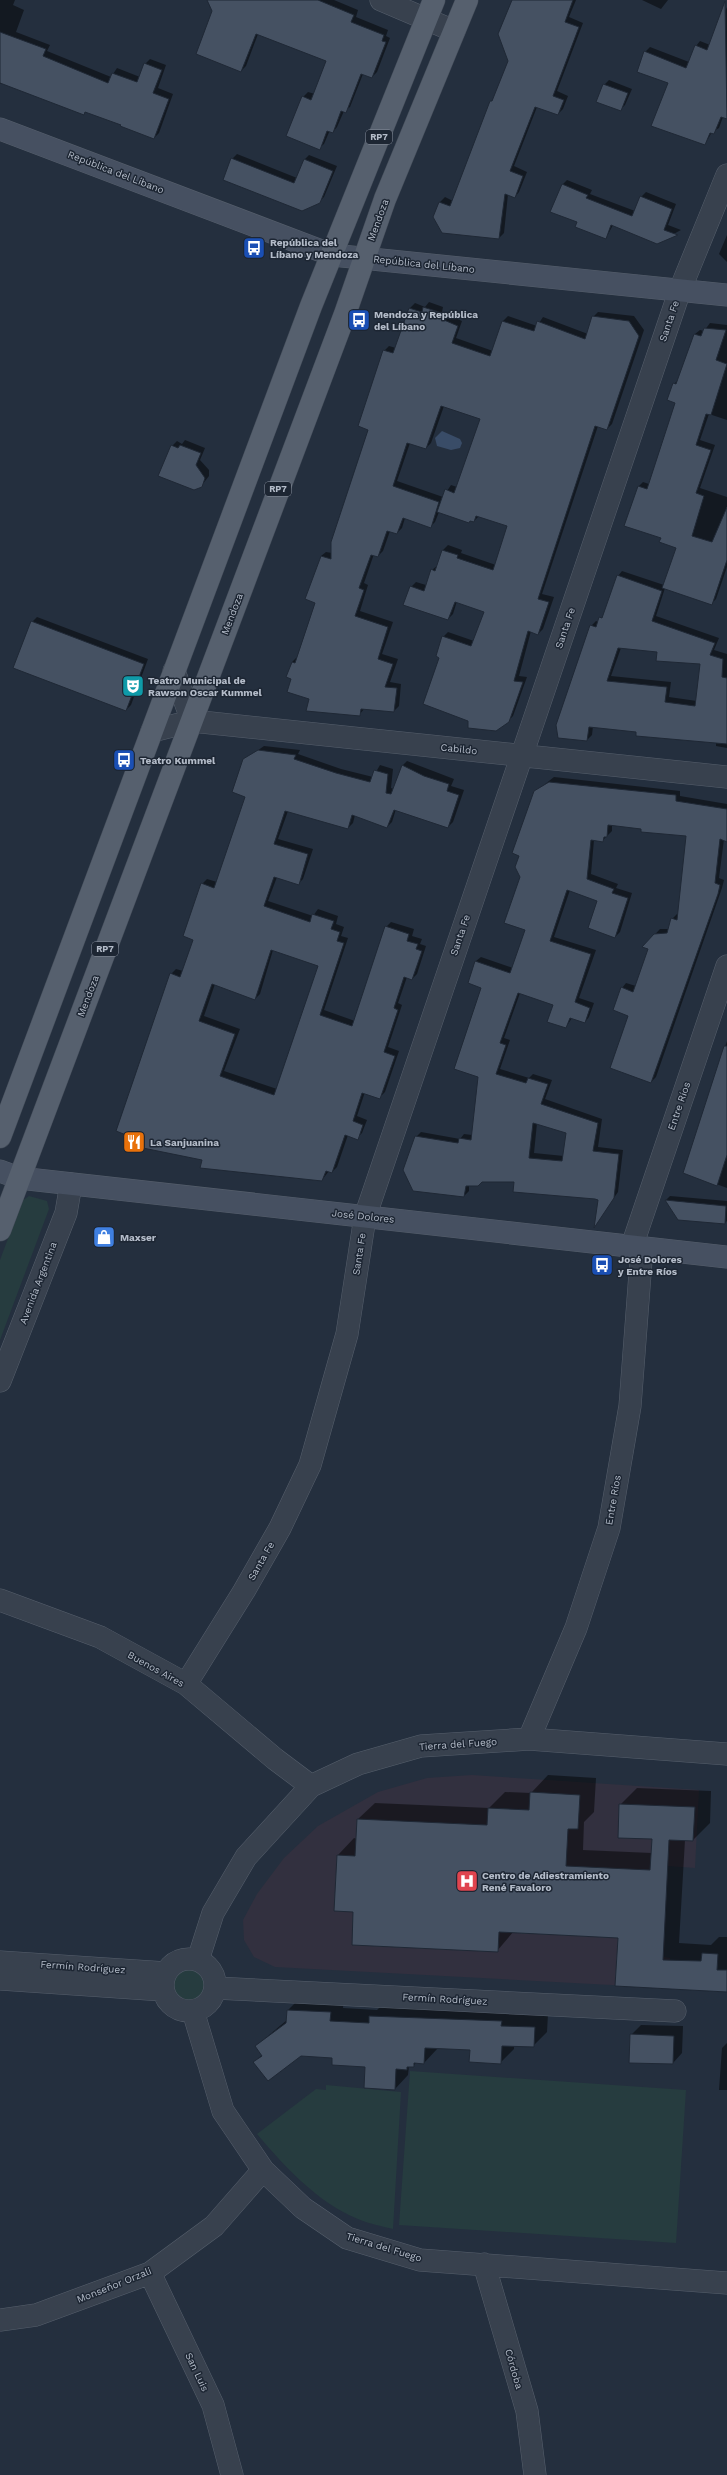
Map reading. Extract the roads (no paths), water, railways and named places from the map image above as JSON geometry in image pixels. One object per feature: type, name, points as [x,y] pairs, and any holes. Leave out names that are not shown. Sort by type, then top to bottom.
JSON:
[{"type":"main road","name":"Mendoza","points":[[0,1230],[10,1175],[192,720],[385,199],[467,0]]},
{"type":"main road","name":"RP7","points":[[0,1137],[174,671],[332,255],[430,10]]},
{"type":"main road","name":"República del Líbano","points":[[0,128],[332,255],[727,295]]},
{"type":"main road","name":"José Dolores","points":[[10,1175],[71,1184],[727,1257]]},
{"type":"street","points":[[381,0],[430,10],[454,31]]},
{"type":"street","name":"Santa Fe","points":[[186,1684],[244,1591],[280,1528],[310,1465],[347,1334],[365,1217],[680,290],[727,175]]},
{"type":"street","points":[[174,671],[192,720]]},
{"type":"street","name":"Cabildo","points":[[152,731],[192,720],[727,777]]},
{"type":"street","name":"Entre Ríos","points":[[529,1739],[576,1628],[609,1528],[630,1406],[637,1247],[727,966]]},
{"type":"street","name":"Avenida Argentina","points":[[0,1381],[66,1213],[71,1184]]},
{"type":"street","name":"Buenos Aires","points":[[0,1600],[100,1637],[186,1684],[275,1759],[311,1786]]},
{"type":"street","name":"Tierra del Fuego","points":[[198,1960],[213,1913],[246,1857],[311,1786],[358,1764],[421,1746],[529,1739],[727,1754]]},
{"type":"street","points":[[181,1960],[198,1960],[212,1971],[215,1988],[208,2003],[193,2011],[176,2008],[169,2002],[164,1981],[173,1963],[181,1960]]},
{"type":"street","name":"Fermín Rodríguez","points":[[0,1962],[164,1981]]},
{"type":"street","name":"Fermín Rodríguez","points":[[0,1979],[164,1981]]},
{"type":"street","name":"Fermín Rodríguez","points":[[215,1988],[675,2011]]},
{"type":"street","name":"Tierra del Fuego","points":[[193,2011],[223,2111],[263,2170],[303,2208],[348,2238],[420,2260],[727,2283]]},
{"type":"street","name":"Monseñor Orzali","points":[[0,2320],[36,2316],[150,2273],[214,2226],[263,2170]]},
{"type":"street","name":"Córdoba","points":[[484,2264],[527,2411],[535,2475]]},
{"type":"street","name":"San Luis","points":[[150,2273],[213,2405],[232,2475]]},
{"type":"water","points":[[442,431],[460,439],[462,443],[460,448],[451,450],[437,446],[435,438]]},
{"type":"place","name":"República del Líbano y Mendoza","points":[[254,248]]},
{"type":"place","name":"Mendoza y República del Líbano","points":[[359,320]]},
{"type":"place","name":"Teatro Municipal de Rawson Oscar Kummel","points":[[133,686]]},
{"type":"place","name":"Teatro Kummel","points":[[124,760]]},
{"type":"place","name":"La Sanjuanina","points":[[134,1142]]},
{"type":"place","name":"Maxser","points":[[104,1237]]},
{"type":"place","name":"José Dolores y Entre Ríos","points":[[602,1265]]},
{"type":"place","name":"Centro de Adiestramiento René Favaloro","points":[[467,1881]]}]
